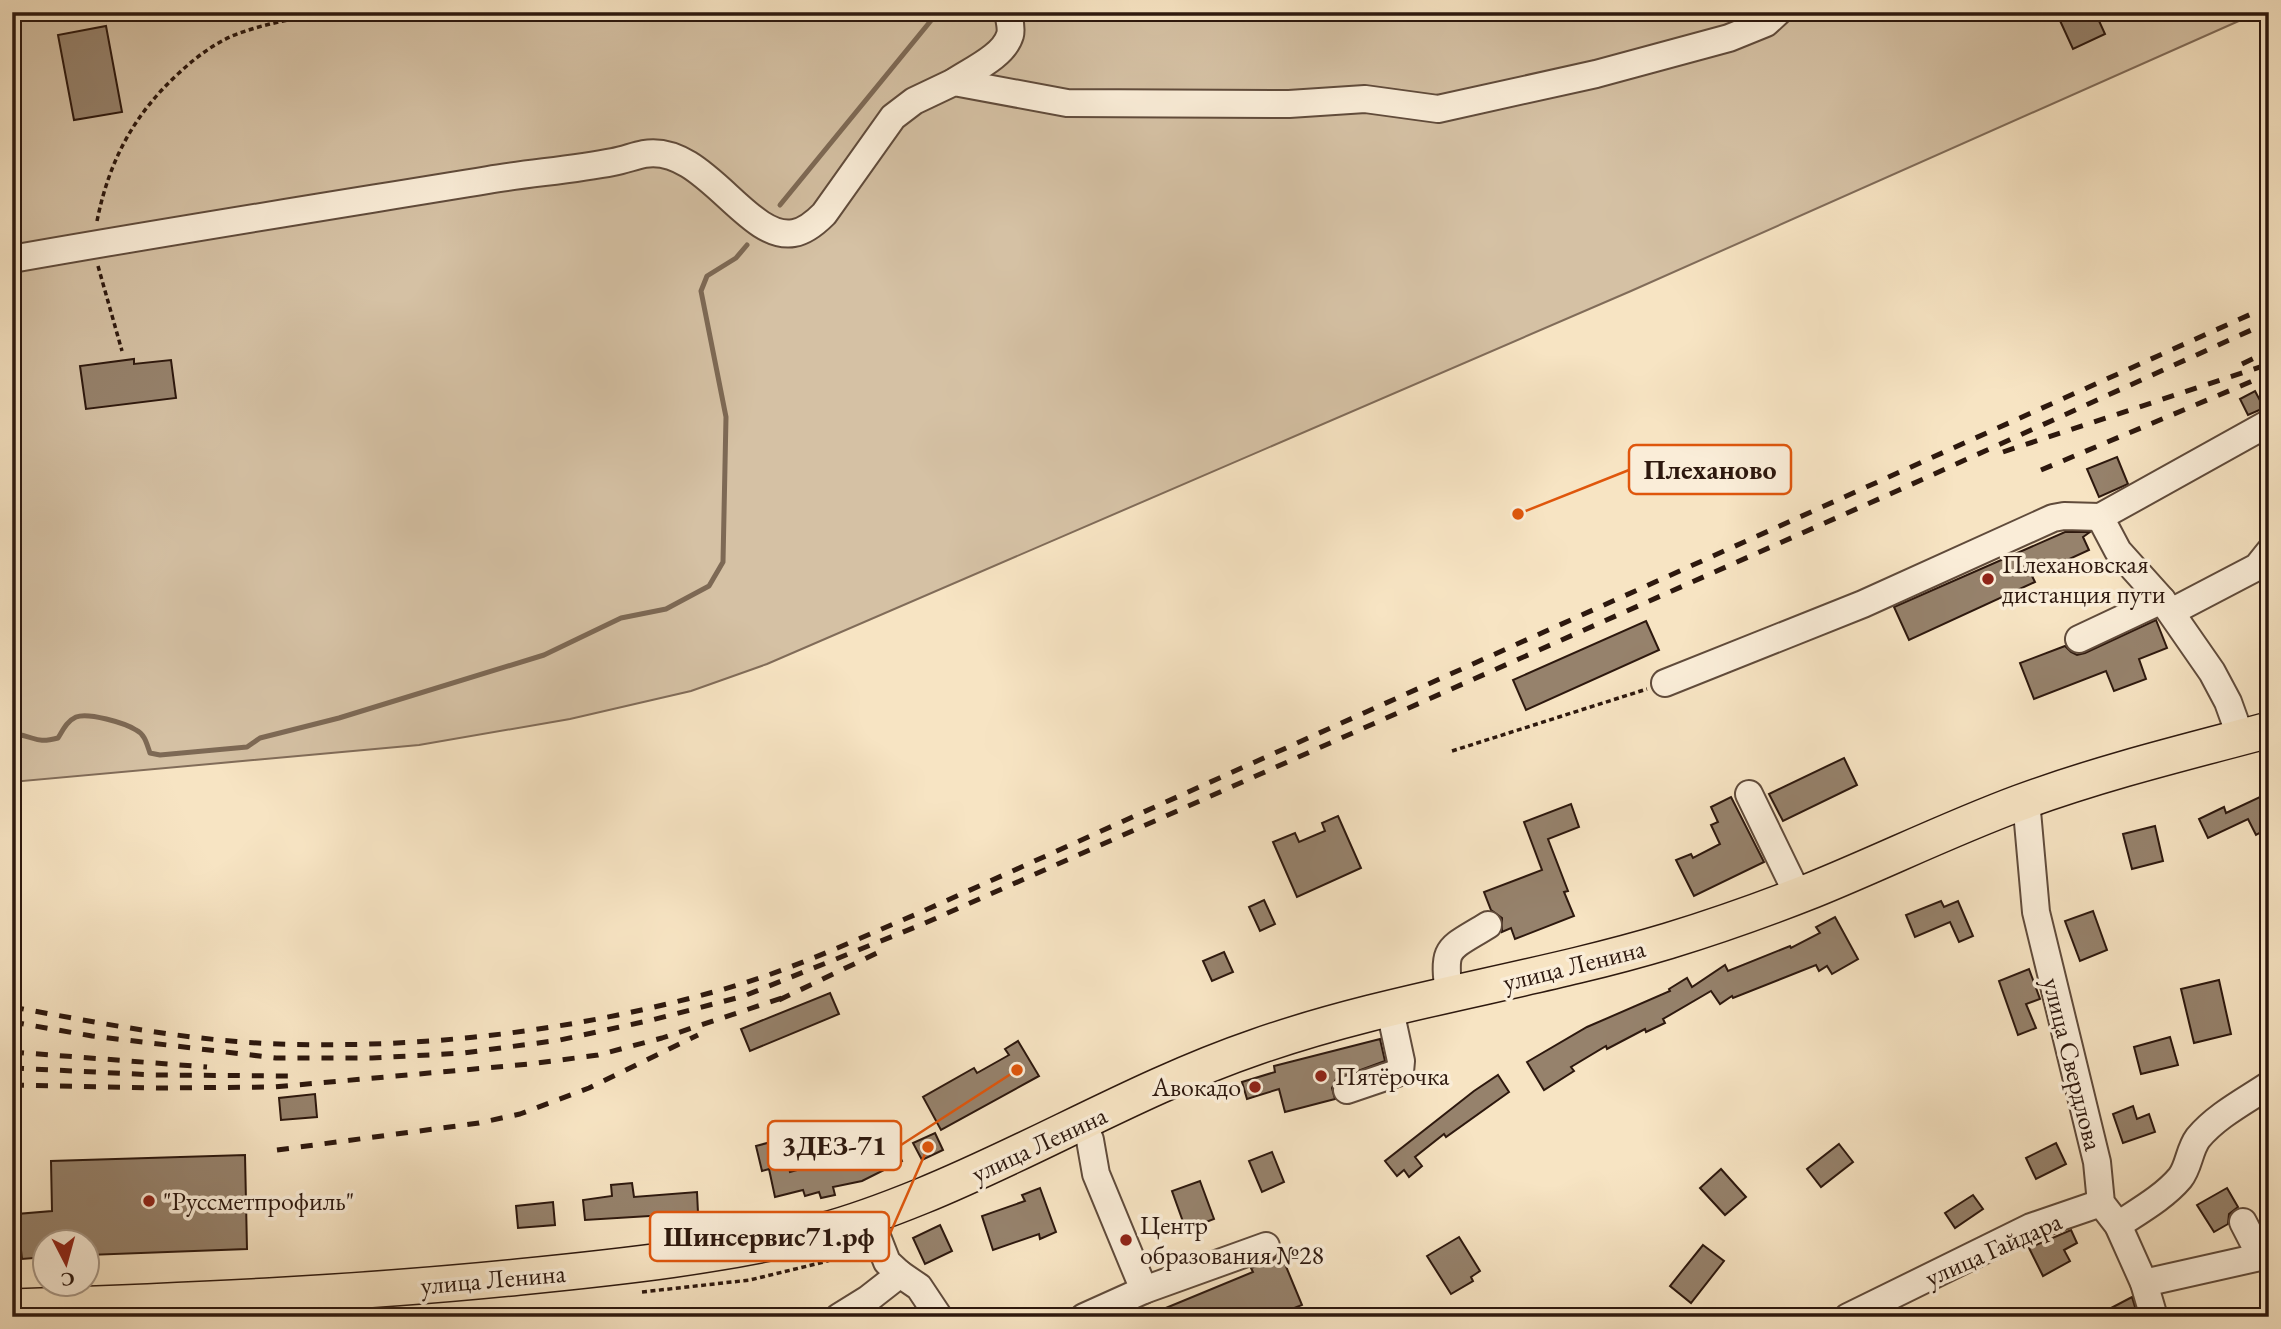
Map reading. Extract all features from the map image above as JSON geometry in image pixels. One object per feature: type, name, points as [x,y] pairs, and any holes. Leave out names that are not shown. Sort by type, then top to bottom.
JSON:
[{"type":"main road","name":"улица Ленина","points":[[12,1307],[271,1306],[644,1263],[749,1247],[826,1230],[966,1178],[1083,1122],[1254,1047],[1348,1019],[1665,942],[1798,895],[1948,830],[2026,800],[2255,734]]},
{"type":"street","points":[[12,259],[491,179],[613,162],[647,153],[679,160],[709,179],[754,219],[770,229],[795,233],[824,214],[893,117],[914,101],[954,82],[986,61],[1005,44],[1011,33],[1008,12]]},
{"type":"street","points":[[954,82],[1067,103],[1289,104],[1365,99],[1438,109],[1596,74],[1729,38],[1766,23],[1778,12]]},
{"type":"street","points":[[1665,683],[1863,604],[2053,518],[2100,517],[2269,423]]},
{"type":"street","points":[[2100,517],[2118,551],[2166,606],[2212,672],[2228,702],[2255,734]]},
{"type":"street","points":[[2079,639],[2257,567],[2269,552]]},
{"type":"street","points":[[1749,794],[1798,895]]},
{"type":"street","name":"улица Свердлова","points":[[2026,800],[2036,912],[2097,1163],[2101,1203]]},
{"type":"street","points":[[1449,996],[1446,964],[1452,947],[1488,925]]},
{"type":"street","points":[[1347,1090],[1400,1072],[1401,1061],[1390,1010]]},
{"type":"street","points":[[2118,1225],[2148,1206],[2180,1178],[2194,1144],[2204,1132],[2227,1112],[2269,1085]]},
{"type":"street","points":[[1083,1122],[1090,1140],[1096,1174],[1144,1290]]},
{"type":"street","points":[[2101,1203],[2118,1225],[2144,1283],[2154,1317]]},
{"type":"street","name":"улица Гайдара","points":[[1848,1317],[2031,1227],[2101,1203]]},
{"type":"street","points":[[869,1216],[887,1262],[919,1287],[939,1317]]},
{"type":"street","points":[[2144,1283],[2265,1256],[2243,1222]]},
{"type":"street","points":[[1084,1317],[1144,1290],[1266,1246]]},
{"type":"street","points":[[839,1317],[900,1274]]},
{"type":"path","points":[[121,351],[92,245],[117,153],[138,117],[166,85],[200,54],[231,37],[278,22],[332,12]]},
{"type":"path","points":[[1452,751],[1665,683]]},
{"type":"shaded area","points":[[12,12],[2259,12],[1631,291],[767,664],[691,691],[570,719],[419,745],[12,782]]},
{"type":"building","points":[[2056,12],[2095,12],[2105,34],[2073,49]]},
{"type":"building","points":[[106,26],[122,112],[74,120],[58,35]]},
{"type":"building","points":[[134,359],[134,364],[171,360],[176,398],[86,409],[80,366]]},
{"type":"building","points":[[2255,391],[2264,408],[2248,415],[2240,399]]},
{"type":"building","points":[[2117,457],[2128,484],[2099,497],[2087,469]]},
{"type":"building","name":"Плехановская дистанция пути","points":[[2065,532],[2090,532],[2083,537],[2089,550],[2032,576],[2035,582],[1909,640],[1894,607]]},
{"type":"building","points":[[2156,620],[2167,648],[2139,659],[2146,679],[2114,691],[2106,671],[2034,699],[2020,663],[2065,646],[2077,655],[2085,653]]},
{"type":"building","points":[[1646,621],[1659,650],[1526,710],[1513,680]]},
{"type":"building","points":[[1844,758],[1857,785],[1783,821],[1769,794]]},
{"type":"building","points":[[2262,796],[2269,811],[2269,828],[2256,835],[2248,819],[2208,838],[2199,819],[2224,807],[2226,813]]},
{"type":"building","points":[[1731,797],[1764,862],[1694,896],[1676,860],[1691,854],[1693,858],[1720,844],[1711,825],[1718,822],[1711,807]]},
{"type":"building","points":[[1571,804],[1579,827],[1548,839],[1568,891],[1564,892],[1574,916],[1515,939],[1511,928],[1502,932],[1502,918],[1491,910],[1484,892],[1542,870],[1524,822]]},
{"type":"building","points":[[1338,816],[1361,868],[1297,897],[1273,842],[1295,833],[1299,842],[1325,831],[1322,823]]},
{"type":"building","points":[[2155,826],[2163,861],[2132,869],[2123,834]]},
{"type":"building","points":[[1264,900],[1275,924],[1260,931],[1249,907]]},
{"type":"building","points":[[1941,901],[1944,907],[1958,901],[1973,936],[1959,942],[1950,922],[1915,937],[1906,915]]},
{"type":"building","points":[[2093,911],[2107,950],[2080,961],[2065,921]]},
{"type":"building","points":[[1835,917],[1858,959],[1832,974],[1827,966],[1819,971],[1816,965],[1733,998],[1732,996],[1720,1004],[1711,991],[1663,1019],[1665,1023],[1646,1032],[1645,1029],[1607,1049],[1606,1046],[1571,1067],[1574,1071],[1544,1090],[1527,1062],[1587,1027],[1670,991],[1669,989],[1687,978],[1692,987],[1725,965],[1728,971],[1790,946],[1791,948],[1820,933],[1816,927]]},
{"type":"building","points":[[1224,952],[1233,972],[1212,981],[1203,961]]},
{"type":"building","points":[[2029,969],[2040,999],[2026,1004],[2036,1028],[2018,1035],[1999,981]]},
{"type":"building","points":[[2219,980],[2231,1034],[2194,1043],[2181,989]]},
{"type":"building","points":[[830,993],[839,1014],[750,1051],[741,1029]]},
{"type":"building","points":[[2170,1037],[2178,1065],[2141,1074],[2134,1047]]},
{"type":"building","name":"Пятёрочка","points":[[1380,1039],[1385,1061],[1336,1079],[1332,1088],[1335,1099],[1285,1112],[1279,1089],[1247,1099],[1242,1082],[1275,1072],[1274,1066]]},
{"type":"building","points":[[1018,1041],[1039,1076],[941,1130],[923,1097],[974,1068],[977,1073],[1009,1055],[1005,1049]]},
{"type":"building","points":[[1498,1075],[1509,1092],[1446,1137],[1444,1134],[1415,1157],[1422,1166],[1409,1177],[1404,1170],[1397,1176],[1385,1161]]},
{"type":"building","points":[[315,1094],[317,1117],[281,1120],[279,1098]]},
{"type":"building","points":[[2133,1106],[2137,1119],[2149,1114],[2155,1132],[2123,1143],[2113,1114]]},
{"type":"building","points":[[886,1128],[902,1161],[862,1181],[833,1187],[835,1195],[821,1198],[819,1192],[805,1196],[803,1190],[775,1197],[769,1169],[762,1171],[756,1146],[782,1139],[790,1172],[854,1154],[850,1145]]},
{"type":"building","points":[[935,1133],[943,1150],[922,1160],[913,1143]]},
{"type":"building","points":[[2056,1143],[2066,1164],[2036,1179],[2026,1158]]},
{"type":"building","points":[[1839,1144],[1853,1162],[1821,1187],[1807,1169]]},
{"type":"building","points":[[1272,1152],[1284,1182],[1262,1192],[1249,1161]]},
{"type":"building","name":"\"Руссметпрофиль\"","points":[[245,1155],[247,1249],[102,1254],[102,1228],[32,1228],[32,1258],[22,1259],[17,1214],[52,1211],[51,1161]]},
{"type":"building","points":[[1721,1169],[1746,1197],[1725,1215],[1700,1188]]},
{"type":"building","points":[[1200,1181],[1214,1219],[1186,1230],[1172,1191]]},
{"type":"building","points":[[632,1183],[634,1197],[697,1192],[698,1213],[585,1220],[583,1200],[612,1196],[611,1185]]},
{"type":"building","points":[[1040,1188],[1056,1232],[1040,1239],[1039,1234],[993,1250],[982,1216],[1025,1201],[1022,1195]]},
{"type":"building","points":[[2227,1188],[2238,1207],[2229,1214],[2228,1224],[2214,1232],[2197,1205]]},
{"type":"building","points":[[1973,1195],[1983,1209],[1955,1228],[1945,1213]]},
{"type":"building","points":[[553,1202],[555,1225],[518,1228],[516,1206]]},
{"type":"building","points":[[940,1225],[952,1251],[925,1264],[913,1238]]},
{"type":"building","points":[[2071,1230],[2077,1243],[2064,1250],[2070,1261],[2043,1276],[2029,1248]]},
{"type":"building","points":[[1459,1237],[1480,1271],[1471,1277],[1473,1281],[1451,1294],[1427,1256]]},
{"type":"building","points":[[1703,1245],[1724,1261],[1691,1303],[1670,1286]]},
{"type":"building","points":[[1280,1252],[1302,1305],[1274,1316],[1271,1310],[1254,1317],[1228,1317],[1225,1311],[1207,1317],[1205,1311],[1192,1317],[1144,1317],[1253,1272],[1251,1268],[1272,1261]]},
{"type":"building","points":[[2132,1297],[2138,1317],[2094,1317]]},
{"type":"waterway","points":[[780,205],[938,12]]},
{"type":"waterway","points":[[12,737],[15,734],[40,740],[58,738],[73,719],[89,716],[131,727],[144,737],[150,753],[160,755],[247,747],[260,738],[339,718],[544,655],[621,618],[666,609],[709,586],[723,562],[726,417],[701,291],[707,276],[736,258],[747,245]]},
{"type":"railway","points":[[12,1007],[212,1039],[337,1045],[511,1033],[625,1013],[738,985],[807,960],[919,913],[2269,306]]},
{"type":"railway","points":[[12,1022],[92,1036],[276,1058],[372,1058],[464,1053],[560,1040],[744,996],[923,924],[1899,490],[2269,322]]},
{"type":"railway","points":[[2242,364],[2269,351]]},
{"type":"railway","points":[[2003,452],[2269,364]]},
{"type":"railway","points":[[2041,470],[2269,374]]},
{"type":"railway","points":[[779,1000],[877,953]]},
{"type":"railway","points":[[12,1085],[274,1087],[530,1064],[598,1055],[662,1038],[788,996]]},
{"type":"railway","points":[[277,1150],[479,1123],[520,1114],[589,1088],[698,1035]]},
{"type":"railway","points":[[12,1052],[207,1067]]},
{"type":"railway","points":[[12,1068],[155,1075],[293,1076]]},
{"type":"place","name":"Плеханово","points":[[1518,514]]},
{"type":"place","name":"Плехановская дистанция пути","points":[[1988,579]]},
{"type":"place","name":"3ДЕЗ-71","points":[[1017,1070]]},
{"type":"place","name":"Пятёрочка","points":[[1321,1076]]},
{"type":"place","name":"Авокадо","points":[[1255,1087]]},
{"type":"place","name":"Шинсервис71.рф","points":[[928,1147]]},
{"type":"place","name":"\"Руссметпрофиль\"","points":[[149,1201]]},
{"type":"place","name":"Центр образования №28","points":[[1126,1240]]}]
